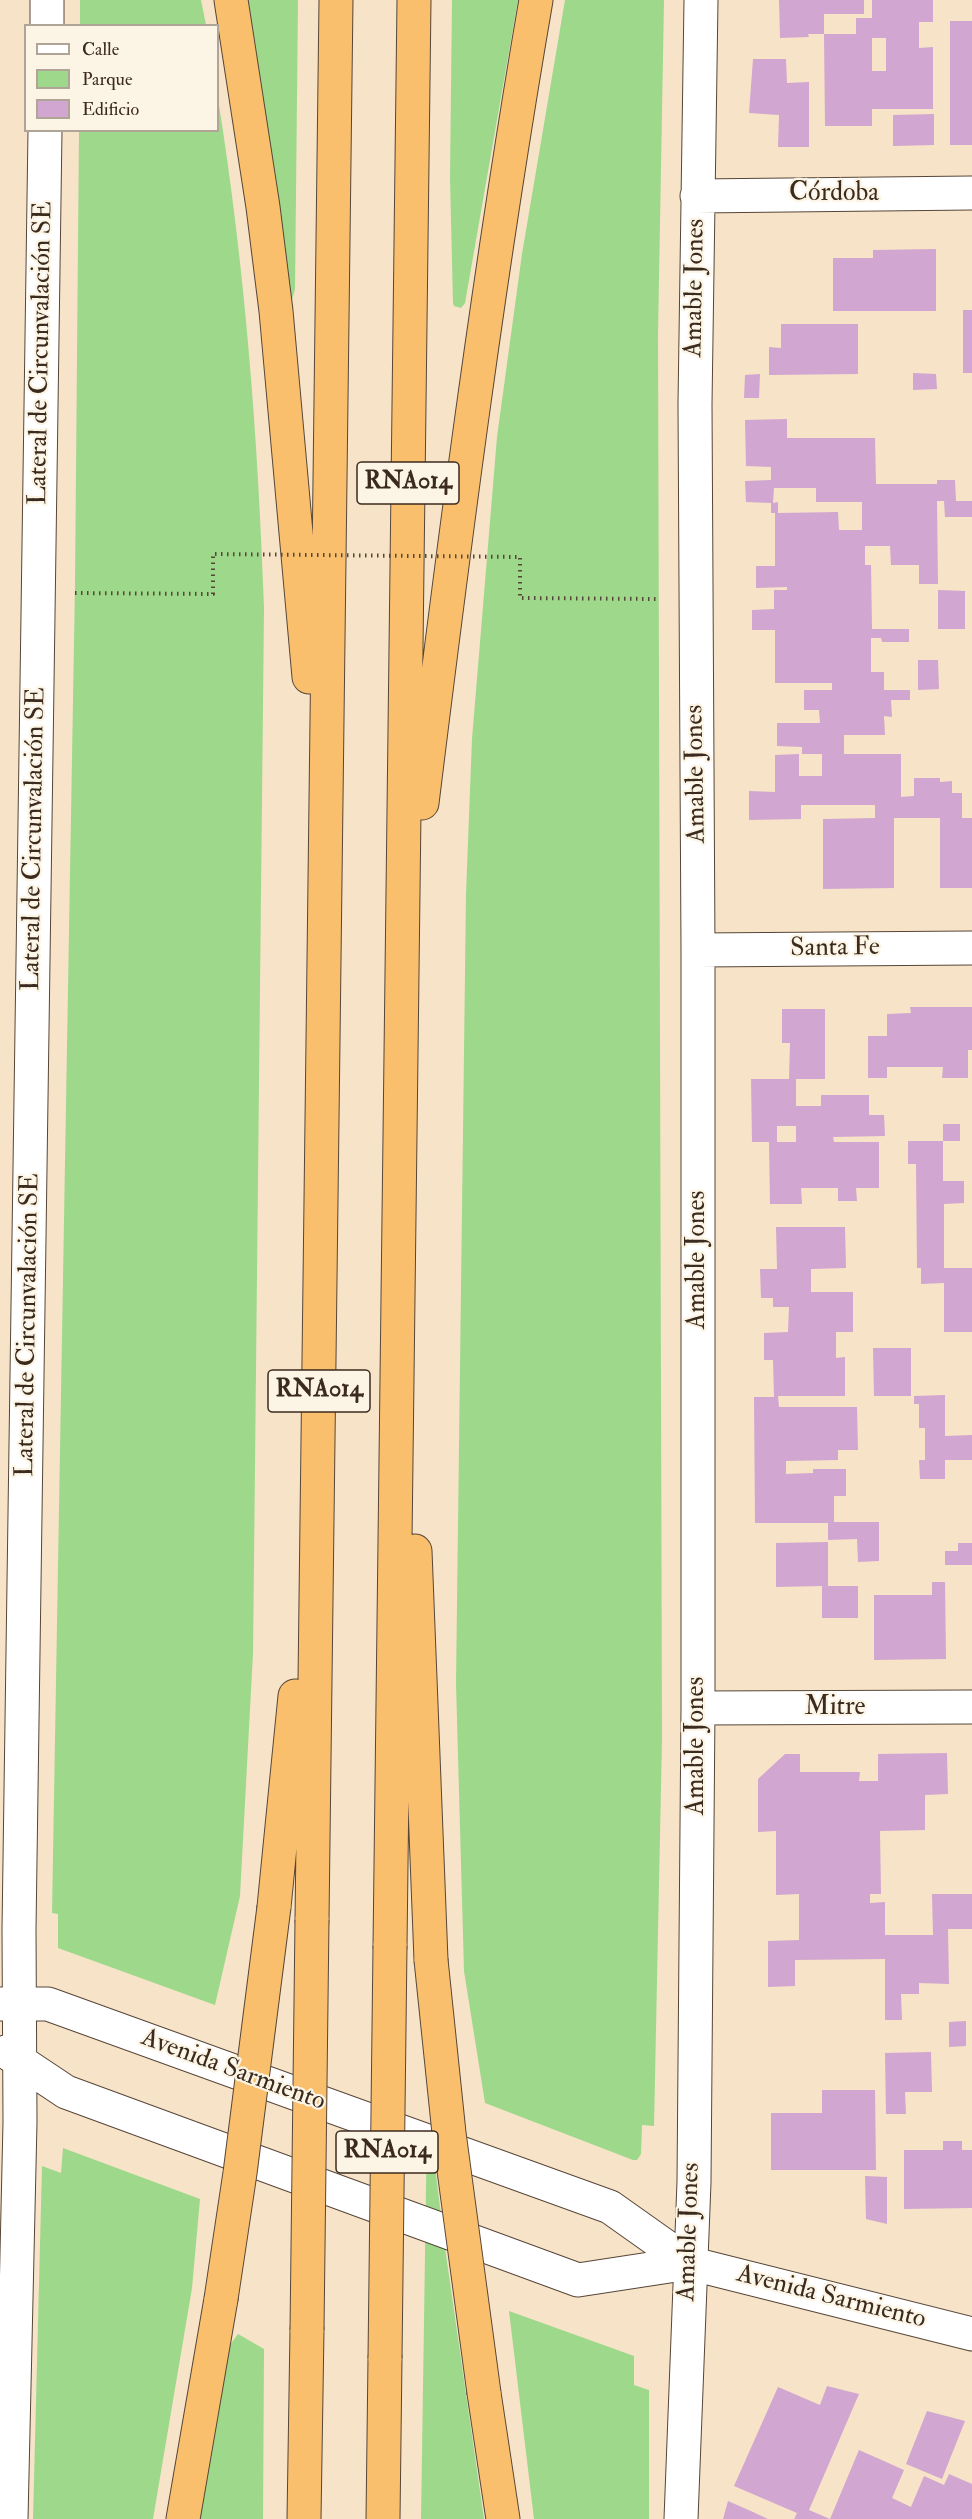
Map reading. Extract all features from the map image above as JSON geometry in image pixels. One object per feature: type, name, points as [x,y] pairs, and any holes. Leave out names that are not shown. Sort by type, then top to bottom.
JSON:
[{"type":"highway","points":[[231,0],[260,186],[276,311],[325,863]]},
{"type":"highway","name":"RNA014","points":[[304,2519],[336,0]]},
{"type":"highway","name":"RNA014","points":[[383,2519],[414,0]]},
{"type":"highway","points":[[402,966],[468,436],[536,0]]},
{"type":"highway","points":[[399,1155],[431,1960],[448,2133],[503,2519]]},
{"type":"highway","points":[[183,2519],[240,2173],[274,1907],[316,1491]]},
{"type":"street","points":[[47,0],[47,24]]},
{"type":"street","name":"Amable Jones","points":[[681,2519],[693,2182],[698,1708],[698,950],[694,416],[701,0]]},
{"type":"street","name":"Lateral de Circunvalación SE","points":[[10,2519],[20,2122],[9,2055],[45,132]]},
{"type":"street","name":"Córdoba","points":[[697,196],[972,193]]},
{"type":"street","name":"Santa Fe","points":[[698,950],[972,948]]},
{"type":"street","name":"Mitre","points":[[698,1708],[972,1707]]},
{"type":"street","name":"Avenida Sarmiento","points":[[10,2003],[48,2004],[610,2207],[690,2263],[972,2334]]},
{"type":"street","name":"Avenida Sarmiento","points":[[9,2055],[66,2092],[578,2280],[690,2263]]},
{"type":"path","points":[[75,593],[213,594],[213,554],[520,557],[520,598],[659,599]]},
{"type":"green space","points":[[80,0],[201,0],[206,24],[80,24]]},
{"type":"green space","points":[[248,0],[298,0],[295,289],[292,300],[290,300],[279,204]]},
{"type":"green space","points":[[452,0],[518,0],[465,303],[461,308],[454,306],[453,303],[450,178]]},
{"type":"green space","points":[[565,0],[664,0],[658,334],[662,1738],[654,2126],[642,2125],[641,2154],[637,2160],[485,2103],[464,1971],[456,1683],[466,894],[472,739],[497,437],[522,254]]},
{"type":"green space","points":[[219,106],[236,225],[249,352],[264,608],[253,1653],[240,1896],[215,2005],[58,1948],[58,1914],[52,1913],[75,585],[79,132],[219,132]]},
{"type":"green space","points":[[427,2123],[430,2126],[484,2519],[421,2519]]},
{"type":"green space","points":[[63,2148],[200,2199],[192,2288],[153,2519],[33,2519],[42,2166],[61,2173]]},
{"type":"green space","points":[[509,2311],[634,2356],[634,2385],[649,2390],[649,2519],[534,2519]]},
{"type":"green space","points":[[238,2334],[264,2349],[263,2519],[199,2519],[230,2345]]},
{"type":"building","points":[[779,0],[864,0],[864,14],[824,14],[824,34],[780,38]]},
{"type":"building","points":[[872,0],[933,0],[933,22],[919,22],[919,48],[933,47],[933,109],[872,109],[872,126],[825,126],[824,34],[856,34],[856,18],[872,18]],"holes":[[[872,38],[886,38],[886,71],[872,71]]]},
{"type":"building","points":[[950,21],[972,21],[972,145],[950,145]]},
{"type":"building","points":[[753,59],[786,59],[787,83],[809,82],[809,147],[778,147],[779,115],[749,113]]},
{"type":"building","points":[[934,114],[934,145],[893,146],[893,115]]},
{"type":"building","points":[[936,249],[936,311],[833,311],[833,258],[873,258],[873,250]]},
{"type":"building","points":[[963,310],[972,310],[972,373],[963,373]]},
{"type":"building","points":[[781,324],[858,324],[858,374],[769,375],[769,347],[781,348]]},
{"type":"building","points":[[913,373],[936,374],[937,389],[913,390]]},
{"type":"building","points":[[760,374],[759,398],[744,398],[745,375]]},
{"type":"building","points":[[787,419],[787,438],[875,438],[876,484],[937,484],[937,480],[955,480],[956,501],[972,501],[972,517],[945,517],[944,501],[937,501],[938,584],[919,584],[919,565],[891,565],[890,546],[865,546],[865,565],[871,565],[872,629],[909,629],[909,642],[882,642],[881,638],[871,638],[871,672],[884,672],[884,690],[910,690],[910,700],[891,700],[892,717],[884,716],[885,735],[844,735],[844,754],[901,754],[901,797],[914,796],[914,778],[940,778],[940,782],[952,781],[952,793],[962,793],[962,818],[972,818],[972,888],[940,888],[940,818],[894,818],[894,888],[823,889],[823,819],[875,818],[875,805],[801,805],[801,819],[749,820],[749,791],[775,792],[775,755],[799,754],[799,776],[822,776],[822,754],[802,754],[802,747],[777,746],[777,723],[820,723],[819,710],[804,710],[804,690],[832,690],[832,683],[775,683],[775,630],[752,630],[752,610],[774,609],[774,590],[787,590],[787,587],[756,588],[756,566],[775,566],[775,513],[771,513],[771,503],[746,502],[745,481],[771,480],[771,467],[746,466],[745,420]],"holes":[[[774,488],[816,488],[816,502],[862,502],[862,530],[839,530],[838,512],[778,513],[778,502],[773,503]]]},
{"type":"building","points":[[938,590],[965,591],[965,629],[938,629]]},
{"type":"building","points":[[918,660],[938,660],[939,689],[918,690]]},
{"type":"building","points":[[910,1007],[972,1007],[972,1050],[968,1050],[968,1078],[942,1078],[943,1067],[887,1067],[887,1078],[868,1078],[868,1036],[887,1036],[887,1014],[911,1013]]},
{"type":"building","points":[[782,1009],[825,1009],[825,1079],[796,1079],[796,1106],[821,1106],[821,1095],[869,1095],[869,1115],[884,1115],[885,1136],[833,1137],[834,1142],[879,1142],[879,1188],[856,1188],[857,1201],[838,1201],[838,1188],[801,1188],[802,1204],[770,1204],[769,1142],[752,1142],[751,1079],[789,1079],[790,1043],[782,1043]],"holes":[[[777,1126],[796,1126],[796,1142],[777,1142]]]},
{"type":"building","points":[[943,1124],[960,1124],[960,1141],[943,1141]]},
{"type":"building","points":[[908,1141],[943,1141],[943,1181],[964,1181],[964,1203],[944,1204],[944,1268],[972,1268],[972,1332],[944,1332],[944,1283],[921,1284],[921,1268],[917,1268],[916,1164],[908,1164]]},
{"type":"building","points":[[776,1227],[845,1227],[846,1268],[811,1269],[811,1292],[853,1292],[853,1332],[836,1332],[836,1358],[845,1357],[845,1396],[778,1396],[779,1407],[857,1407],[858,1450],[838,1450],[838,1460],[786,1461],[786,1474],[813,1473],[813,1469],[846,1469],[846,1496],[834,1496],[834,1522],[879,1522],[879,1561],[858,1562],[857,1539],[828,1540],[828,1523],[755,1523],[754,1397],[774,1397],[773,1360],[764,1360],[764,1333],[788,1332],[789,1307],[773,1307],[773,1298],[761,1298],[760,1269],[777,1269]]},
{"type":"building","points":[[873,1348],[911,1348],[911,1396],[874,1396]]},
{"type":"building","points":[[945,1395],[945,1436],[972,1435],[972,1460],[945,1460],[945,1479],[920,1479],[919,1460],[925,1460],[925,1428],[919,1428],[919,1404],[914,1404],[914,1396]]},
{"type":"building","points":[[828,1542],[828,1586],[858,1586],[858,1618],[822,1618],[822,1586],[776,1587],[776,1543]]},
{"type":"building","points":[[958,1543],[972,1543],[972,1565],[945,1565],[945,1551],[958,1551]]},
{"type":"building","points":[[932,1582],[945,1582],[946,1659],[874,1660],[874,1595],[932,1595]]},
{"type":"building","points":[[947,1753],[948,1794],[925,1795],[925,1830],[880,1831],[881,1894],[870,1894],[870,1903],[885,1902],[885,1935],[933,1935],[932,1894],[972,1894],[972,1929],[948,1929],[949,1984],[919,1983],[919,1994],[901,1994],[902,2020],[885,2020],[885,1959],[795,1960],[795,1986],[768,1987],[768,1941],[799,1940],[799,1894],[776,1895],[776,1831],[758,1832],[758,1779],[785,1754],[800,1754],[800,1772],[860,1772],[859,1781],[878,1781],[878,1754]]},
{"type":"building","points":[[966,2021],[966,2046],[949,2047],[949,2022]]},
{"type":"building","points":[[931,2052],[932,2092],[905,2092],[906,2114],[886,2114],[885,2053]]},
{"type":"building","points":[[822,2090],[875,2090],[876,2170],[771,2170],[771,2113],[822,2113]]},
{"type":"building","points":[[943,2141],[962,2141],[962,2150],[972,2150],[972,2208],[904,2209],[904,2150],[943,2150]]},
{"type":"building","points":[[865,2176],[887,2177],[887,2224],[866,2219]]},
{"type":"building","points":[[827,2386],[859,2394],[809,2510],[830,2519],[794,2519],[797,2513],[734,2486],[778,2387],[820,2405]]},
{"type":"building","points":[[927,2411],[965,2421],[942,2479],[906,2464]]},
{"type":"building","points":[[859,2450],[904,2470],[892,2498],[911,2507],[924,2476],[944,2485],[949,2474],[972,2484],[972,2519],[830,2519]]},
{"type":"building","points":[[728,2501],[753,2512],[768,2519],[723,2519]]}]
